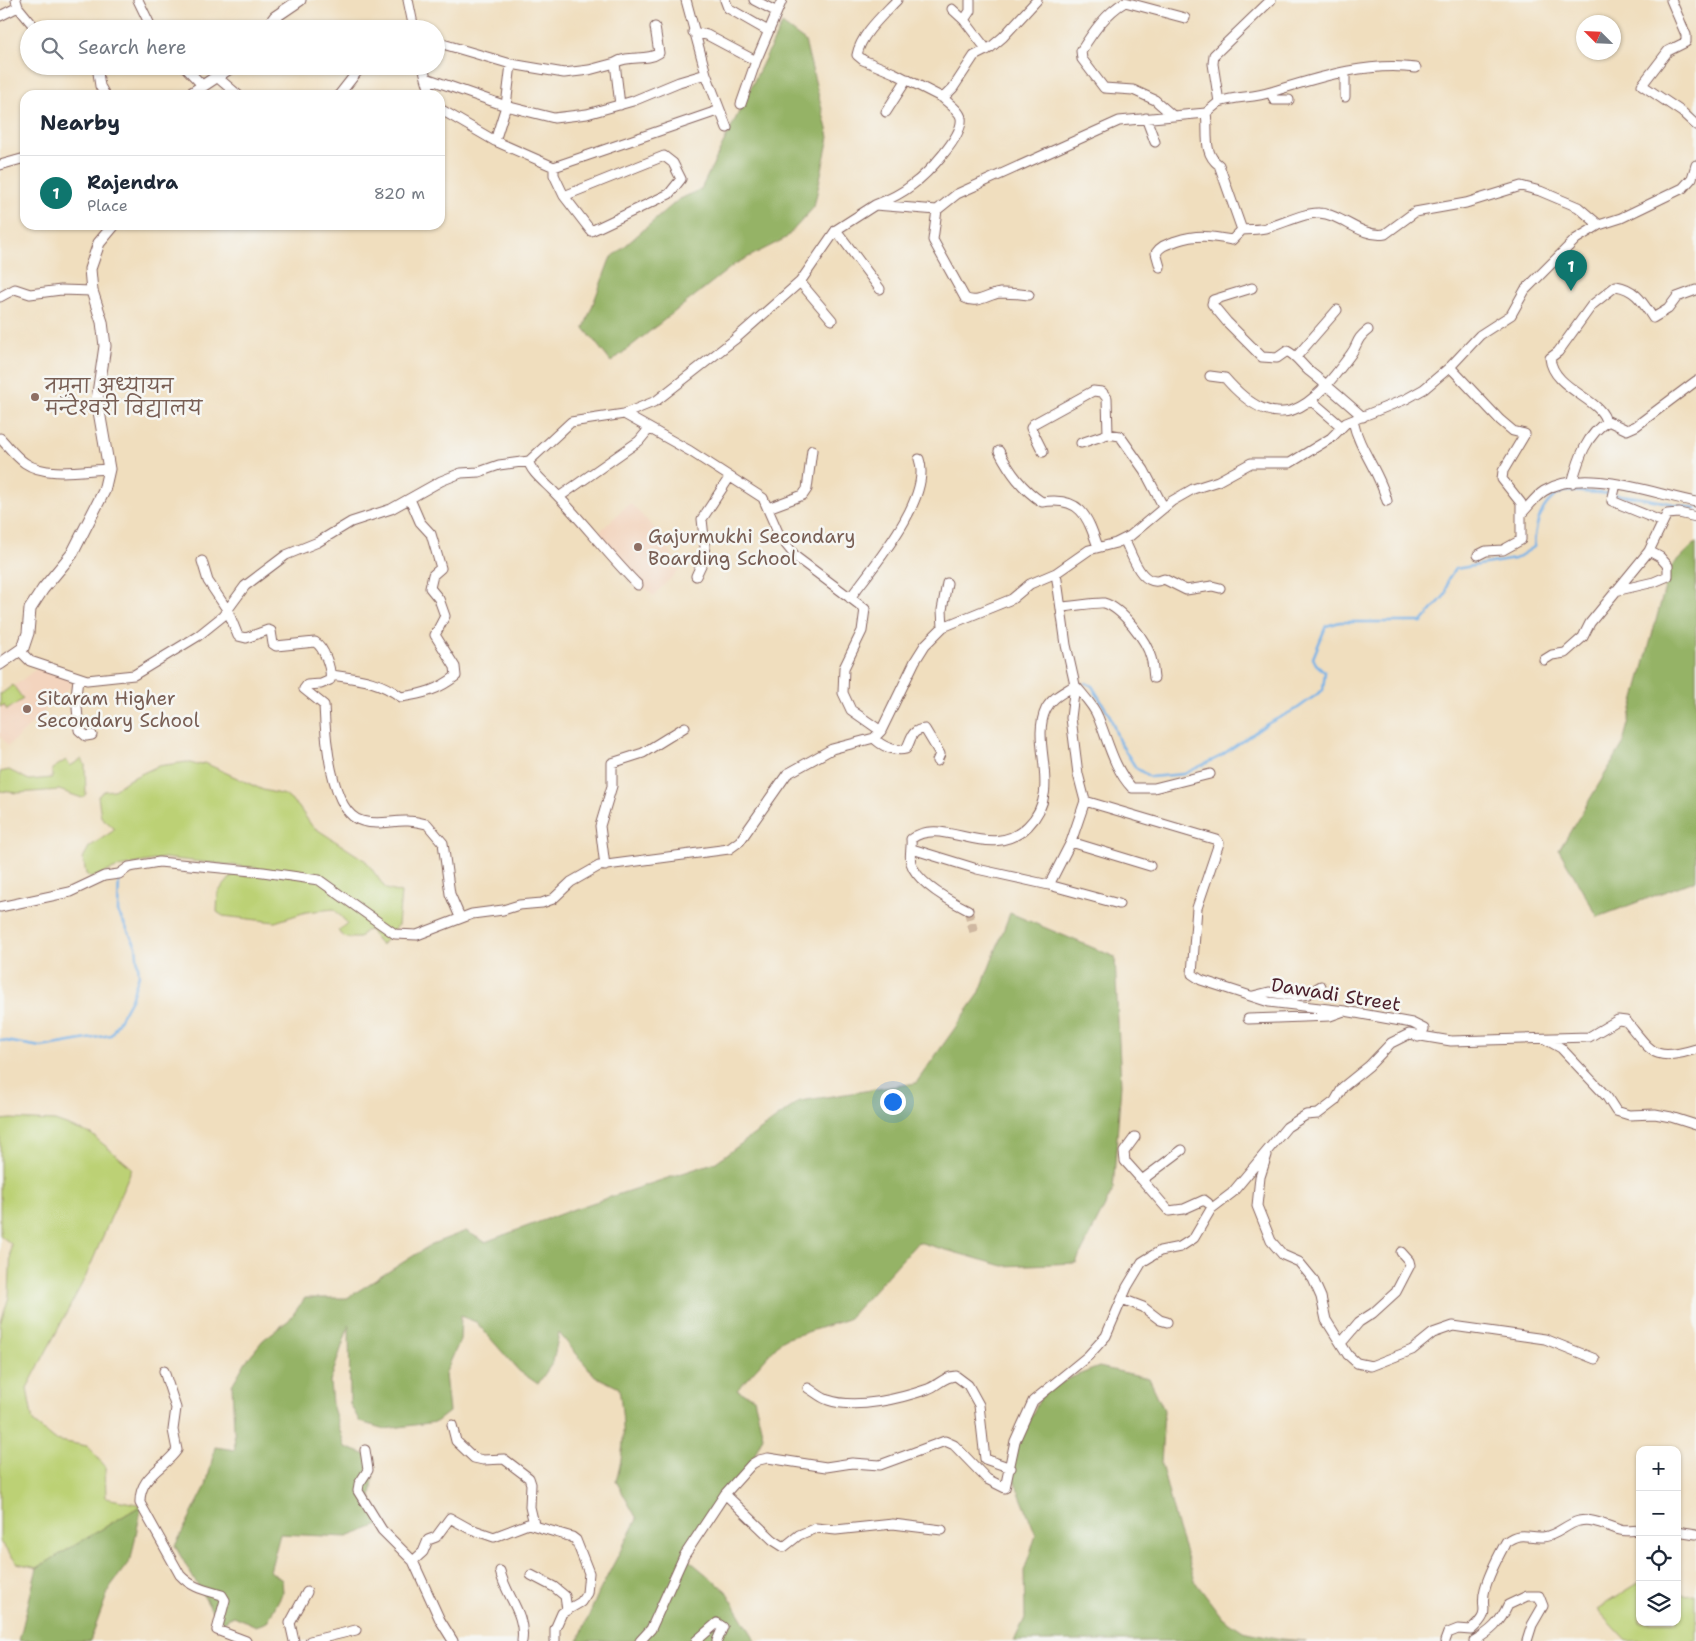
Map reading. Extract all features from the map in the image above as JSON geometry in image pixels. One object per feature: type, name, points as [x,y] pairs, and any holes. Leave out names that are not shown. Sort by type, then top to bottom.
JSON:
[{"type":"main road","points":[[273,20],[300,0]]},
{"type":"main road","points":[[197,90],[220,75]]},
{"type":"main road","points":[[0,664],[23,648],[28,633],[30,609],[43,589],[72,554],[101,498],[109,469],[98,400],[105,346],[102,322],[92,291],[90,269],[99,244],[110,230]]},
{"type":"street","points":[[138,0],[148,20]]},
{"type":"street","points":[[408,0],[412,20]]},
{"type":"street","points":[[686,0],[692,32],[706,74],[728,128]]},
{"type":"street","points":[[725,0],[728,8],[768,31]]},
{"type":"street","points":[[754,0],[776,12]]},
{"type":"street","points":[[741,104],[756,61],[782,0]]},
{"type":"street","points":[[20,650],[30,661],[78,679],[99,681],[134,675],[198,636],[228,611],[238,593],[280,558],[318,542],[350,522],[373,516],[410,499],[441,481],[461,473],[479,472],[499,465],[529,461],[571,422],[624,414],[656,401],[681,383],[800,282],[836,230],[875,205],[894,197],[925,175],[954,138],[961,120],[960,115],[943,98],[907,79],[862,60],[857,55],[858,48],[878,19],[898,0]]},
{"type":"street","points":[[964,20],[970,11],[970,0]]},
{"type":"street","points":[[943,98],[953,88],[974,56],[987,50],[1020,20],[1037,0]]},
{"type":"street","points":[[1219,102],[1213,64],[1214,55],[1271,0]]},
{"type":"street","points":[[1671,0],[1686,35],[1686,42],[1668,51],[1642,85],[1682,112],[1696,126]]},
{"type":"street","points":[[1172,115],[1154,100],[1133,90],[1104,88],[1082,59],[1081,51],[1098,25],[1116,7],[1125,2],[1185,18]]},
{"type":"street","points":[[0,16],[17,4],[29,20]]},
{"type":"street","points":[[952,9],[964,20],[987,50]]},
{"type":"street","points":[[445,45],[511,64],[564,73],[589,70],[615,63],[622,58],[652,58],[659,53],[655,27]]},
{"type":"street","points":[[692,32],[707,35],[756,61]]},
{"type":"street","points":[[615,63],[620,105]]},
{"type":"street","points":[[495,142],[506,106],[511,64]]},
{"type":"street","points":[[875,205],[937,210],[957,194],[1119,121],[1206,113],[1219,102],[1232,97],[1260,96],[1313,78],[1345,72],[1372,68],[1416,68]]},
{"type":"street","points":[[1345,72],[1345,97]]},
{"type":"street","points":[[426,78],[506,106],[554,118],[587,114],[620,105],[679,82],[706,74]]},
{"type":"street","points":[[98,75],[102,90]]},
{"type":"street","points":[[193,75],[203,86]]},
{"type":"street","points":[[343,90],[355,75]]},
{"type":"street","points":[[425,75],[430,90]]},
{"type":"street","points":[[217,77],[232,90]]},
{"type":"street","points":[[886,112],[907,79]]},
{"type":"street","points":[[1271,92],[1274,100],[1288,100]]},
{"type":"street","points":[[445,113],[495,142],[554,167],[720,110]]},
{"type":"street","points":[[1206,113],[1210,159],[1219,165],[1242,230]]},
{"type":"street","points":[[1146,118],[1155,142]]},
{"type":"street","points":[[554,167],[554,175],[564,196],[591,231],[669,194],[682,179],[673,163],[664,156],[564,196]]},
{"type":"street","points":[[0,165],[20,159]]},
{"type":"street","points":[[0,907],[70,892],[104,876],[119,874],[129,867],[159,862],[244,870],[319,880],[395,934],[417,935],[460,917],[503,910],[519,905],[542,903],[553,899],[571,882],[598,866],[729,850],[740,841],[788,774],[832,749],[874,738],[881,731],[915,661],[925,645],[943,628],[1012,599],[1030,584],[1056,573],[1089,550],[1124,539],[1164,508],[1193,489],[1218,482],[1251,462],[1290,463],[1331,438],[1342,427],[1353,420],[1414,395],[1450,367],[1480,335],[1511,315],[1525,290],[1576,239],[1599,225],[1622,218],[1683,188],[1692,178],[1696,165]]},
{"type":"street","points":[[1160,267],[1156,253],[1164,245],[1189,236],[1202,235],[1232,240],[1242,230],[1263,229],[1319,213],[1333,216],[1369,234],[1380,235],[1385,234],[1415,212],[1466,203],[1521,186],[1540,190],[1578,207],[1599,225]]},
{"type":"street","points":[[937,210],[933,240],[965,298],[969,300],[985,299],[998,293],[1029,295]]},
{"type":"street","points":[[836,230],[880,289]]},
{"type":"street","points":[[800,282],[832,320]]},
{"type":"street","points":[[1606,423],[1605,416],[1601,410],[1571,390],[1559,377],[1550,364],[1550,358],[1558,352],[1592,305],[1616,286],[1626,288],[1639,296],[1653,318],[1668,309],[1677,297],[1696,290]]},
{"type":"street","points":[[1252,288],[1212,300],[1212,304],[1226,322],[1262,357],[1277,358],[1287,351],[1296,356],[1308,370],[1326,383],[1363,417]]},
{"type":"street","points":[[0,297],[15,289],[30,294],[61,290],[92,291]]},
{"type":"street","points":[[1296,356],[1336,310]]},
{"type":"street","points":[[1210,376],[1224,378],[1240,396],[1257,407],[1288,413],[1298,410],[1326,383],[1353,352],[1358,338],[1368,330]]},
{"type":"street","points":[[1450,367],[1500,420],[1513,430],[1525,434],[1503,471],[1502,479],[1521,503],[1521,540],[1503,550],[1486,551],[1478,555]]},
{"type":"street","points":[[1572,483],[1578,459],[1598,428],[1608,422],[1627,430],[1636,426],[1696,381]]},
{"type":"street","points":[[1043,452],[1031,428],[1033,424],[1092,391],[1102,392],[1107,398],[1108,434]]},
{"type":"street","points":[[1306,403],[1313,402],[1342,427]]},
{"type":"street","points":[[624,414],[690,451],[728,478],[763,498],[780,537],[796,557],[865,609],[862,631],[844,668],[843,693],[851,710],[881,731]]},
{"type":"street","points":[[1353,420],[1365,456],[1380,479],[1388,501]]},
{"type":"street","points":[[559,497],[639,441],[649,429]]},
{"type":"street","points":[[1080,443],[1108,434],[1120,436],[1144,470],[1164,508]]},
{"type":"street","points":[[0,438],[22,461],[36,468],[50,471],[109,469]]},
{"type":"street","points":[[768,508],[803,495],[807,488],[812,450]]},
{"type":"street","points":[[999,451],[1009,470],[1031,495],[1042,502],[1061,499],[1079,509],[1098,547]]},
{"type":"street","points":[[850,598],[900,529],[917,498],[921,465],[919,459]]},
{"type":"street","points":[[529,461],[535,472],[588,527],[613,560],[638,585]]},
{"type":"street","points":[[696,576],[702,563],[705,546],[702,519],[728,478]]},
{"type":"street","points":[[1522,513],[1544,492],[1565,483],[1587,481],[1616,484],[1696,502]]},
{"type":"street","points":[[1616,484],[1612,501],[1663,522]]},
{"type":"street","points":[[331,675],[387,686],[401,697],[426,694],[456,676],[456,667],[436,634],[445,616],[439,599],[430,588],[433,575],[441,568],[431,534],[420,522],[410,499]]},
{"type":"street","points":[[1544,660],[1552,655],[1565,653],[1582,637],[1590,623],[1649,551],[1668,514],[1696,517]]},
{"type":"street","points":[[1124,539],[1133,561],[1149,580],[1157,582],[1164,579],[1186,590],[1212,586],[1220,588]]},
{"type":"street","points":[[1615,591],[1654,582],[1668,576],[1668,566],[1660,557],[1649,551]]},
{"type":"street","points":[[202,561],[208,581],[228,611],[238,636],[242,638],[268,630],[271,631],[273,644],[276,646],[318,642],[331,675],[330,680],[321,684],[307,685],[304,689],[324,705],[326,745],[342,804],[360,821],[386,824],[407,820],[427,824],[443,843],[450,894],[460,917]]},
{"type":"street","points":[[1049,884],[1071,842],[1085,801],[1078,774],[1071,718],[1075,686],[1056,573]]},
{"type":"street","points":[[943,628],[942,610],[947,583]]},
{"type":"street","points":[[1061,607],[1103,603],[1117,611],[1130,622],[1140,635],[1151,657],[1154,678]]},
{"type":"street","points":[[78,679],[76,696],[79,730],[86,736],[92,735]]},
{"type":"street","points":[[1075,686],[1098,715],[1110,749],[1125,780],[1132,788],[1154,788],[1210,774]]},
{"type":"street","points":[[968,910],[937,892],[916,873],[910,856],[912,849],[911,839],[920,832],[945,832],[964,838],[1000,841],[1011,839],[1029,825],[1042,804],[1046,787],[1042,723],[1046,709],[1056,697],[1075,686]]},
{"type":"street","points":[[605,866],[600,826],[612,786],[612,763],[643,753],[685,727]]},
{"type":"street","points":[[874,738],[878,743],[898,751],[906,749],[912,734],[917,730],[925,729],[940,754],[936,761]]},
{"type":"street","name":"Dawadi Street","points":[[1085,801],[1219,842],[1197,908],[1192,974],[1201,980],[1269,1002],[1346,1011],[1412,1023],[1424,1029],[1418,1037]]},
{"type":"street","points":[[1071,842],[1150,866]]},
{"type":"street","points":[[912,849],[977,869],[1049,884],[1119,904]]},
{"type":"street","points":[[1253,996],[1269,992],[1296,996],[1308,994],[1322,986]]},
{"type":"street","points":[[1248,1019],[1330,1016],[1346,1011]]},
{"type":"street","points":[[640,1641],[651,1629],[684,1556],[725,1494],[752,1464],[759,1460],[782,1459],[826,1467],[852,1464],[880,1465],[944,1441],[954,1445],[987,1479],[1005,1488],[1015,1441],[1033,1401],[1088,1356],[1106,1336],[1135,1270],[1142,1262],[1160,1251],[1180,1247],[1194,1238],[1210,1208],[1232,1193],[1287,1128],[1306,1115],[1318,1114],[1329,1105],[1343,1087],[1369,1066],[1390,1042],[1409,1034],[1451,1041],[1589,1037],[1618,1020],[1626,1021],[1648,1048],[1658,1054],[1673,1056],[1696,1049]]},
{"type":"street","points":[[1544,1039],[1561,1048],[1607,1097],[1616,1110],[1629,1115],[1655,1114],[1696,1125]]},
{"type":"street","points":[[1135,1137],[1124,1152],[1125,1161],[1169,1211],[1184,1209],[1204,1200],[1208,1203]]},
{"type":"street","points":[[1270,1146],[1260,1177],[1257,1206],[1271,1241],[1284,1255],[1299,1262],[1313,1279],[1322,1297],[1326,1320],[1335,1336],[1342,1342],[1348,1355],[1357,1363],[1371,1366],[1412,1350],[1433,1333],[1453,1326],[1545,1339],[1595,1359]]},
{"type":"street","points":[[1142,1180],[1182,1150]]},
{"type":"street","points":[[1342,1342],[1359,1322],[1373,1313],[1396,1292],[1410,1265],[1410,1261],[1401,1252]]},
{"type":"street","points":[[1122,1299],[1143,1307],[1160,1320],[1167,1322]]},
{"type":"street","points":[[164,1371],[176,1408],[173,1430],[177,1450],[151,1473],[140,1495],[140,1503],[180,1575],[188,1583],[201,1590],[222,1595],[225,1600],[217,1630],[246,1641]]},
{"type":"street","points":[[808,1388],[829,1400],[842,1403],[874,1401],[897,1399],[917,1390],[928,1389],[949,1376],[956,1376],[968,1385],[979,1405],[985,1459],[1010,1468]]},
{"type":"street","points":[[452,1424],[456,1441],[474,1458],[483,1460],[504,1459],[529,1478],[532,1484],[530,1507],[534,1524]]},
{"type":"street","points":[[365,1450],[368,1470],[359,1484],[358,1491],[382,1530],[413,1561],[440,1620],[453,1641]]},
{"type":"street","points":[[725,1494],[784,1547],[799,1535],[816,1528],[836,1530],[893,1524],[942,1530]]},
{"type":"street","points":[[413,1561],[423,1552],[428,1540],[436,1537],[450,1518],[468,1528],[494,1536],[528,1524],[534,1524],[551,1532],[572,1537],[576,1540],[589,1573],[587,1593],[580,1602],[566,1610],[559,1618],[555,1641]]},
{"type":"street","points":[[1445,1641],[1448,1633],[1458,1629],[1471,1630],[1482,1620],[1485,1607],[1484,1590],[1506,1542],[1512,1538],[1523,1534],[1544,1537],[1559,1533],[1578,1521],[1602,1522],[1622,1531],[1636,1530]]},
{"type":"street","points":[[1681,1532],[1696,1534]]},
{"type":"street","points":[[500,1571],[503,1585],[520,1612],[522,1641]]},
{"type":"street","points":[[531,1575],[554,1587],[565,1596],[566,1610]]},
{"type":"street","points":[[294,1641],[290,1623],[307,1592]]},
{"type":"street","points":[[1474,1641],[1489,1633],[1501,1621],[1508,1605],[1527,1596],[1538,1596],[1543,1606],[1532,1625],[1527,1641]]},
{"type":"street","points":[[696,1641],[717,1624],[723,1627],[717,1641]]},
{"type":"street","points":[[310,1641],[356,1630]]},
{"type":"shaded area","name":"Gajurmukhi Secondary Boarding School","points":[[630,503],[656,530],[681,568],[653,596],[597,534]]},
{"type":"shaded area","name":"Sitaram Higher Secondary School","points":[[36,669],[46,670],[67,677],[73,685],[44,710],[45,712],[8,746],[0,736],[0,707],[4,705],[7,710],[23,698],[14,686]]},
{"type":"green space","points":[[782,24],[805,41],[829,137],[814,207],[786,238],[735,264],[611,362],[584,328],[610,259],[678,200],[701,189]]},
{"type":"green space","points":[[1696,542],[1696,880],[1598,917],[1559,850],[1622,746],[1671,567]]},
{"type":"green space","points":[[13,685],[23,699],[7,710],[4,705],[0,707],[0,693]]},
{"type":"green space","points":[[82,759],[85,765],[86,794],[82,798],[59,790],[17,793],[0,791],[0,772],[9,770],[29,780],[52,778],[52,769],[66,760],[70,766]]},
{"type":"green space","points":[[187,762],[197,765],[205,763],[263,790],[285,795],[298,806],[312,826],[366,861],[386,889],[401,893],[398,925],[381,946],[370,930],[365,931],[359,938],[346,938],[338,931],[347,923],[334,909],[306,912],[275,922],[223,916],[217,912],[218,892],[233,875],[258,876],[259,868],[164,858],[119,867],[91,878],[86,874],[83,858],[89,847],[113,831],[114,828],[101,817],[98,796],[104,791],[114,790],[128,780],[158,766]]},
{"type":"green space","points":[[1010,913],[1115,957],[1121,1085],[1113,1190],[1076,1263],[1003,1266],[918,1242],[848,1319],[782,1340],[737,1390],[754,1398],[763,1436],[752,1461],[684,1556],[726,1591],[756,1641],[578,1641],[599,1592],[637,1519],[616,1481],[623,1446],[619,1388],[595,1376],[559,1333],[553,1362],[538,1384],[519,1371],[476,1322],[461,1316],[460,1340],[445,1374],[449,1412],[436,1422],[385,1429],[360,1422],[350,1404],[349,1325],[330,1382],[332,1404],[345,1447],[375,1458],[371,1498],[382,1524],[347,1537],[280,1534],[270,1571],[282,1580],[283,1592],[267,1622],[256,1626],[234,1616],[219,1623],[175,1546],[206,1486],[215,1447],[235,1450],[232,1385],[246,1361],[263,1340],[289,1320],[305,1298],[347,1298],[432,1244],[466,1231],[485,1242],[574,1209],[716,1162],[800,1101],[916,1083],[979,994]]},
{"type":"green space","points":[[0,1120],[55,1121],[91,1134],[132,1168],[86,1276],[27,1388],[33,1422],[55,1440],[87,1446],[105,1466],[106,1498],[142,1505],[37,1568],[17,1563],[0,1542],[0,1324],[9,1297],[11,1244],[0,1235]]},
{"type":"green space","points":[[1099,1367],[1149,1378],[1164,1410],[1161,1464],[1178,1529],[1196,1583],[1221,1616],[1243,1631],[1281,1639],[1306,1641],[1014,1641],[1025,1618],[1024,1571],[1036,1535],[1013,1477],[1016,1446],[1043,1393],[1070,1378]]},
{"type":"green space","points":[[142,1505],[131,1559],[110,1587],[90,1641],[19,1641],[37,1568]]},
{"type":"green space","points":[[1636,1585],[1636,1626],[1681,1626],[1681,1592],[1684,1595],[1696,1594],[1696,1641],[1627,1641],[1597,1609]]},
{"type":"waterway","points":[[1086,683],[1092,686],[1110,716],[1119,741],[1136,768],[1150,777],[1184,774],[1219,757],[1267,724],[1298,708],[1323,690],[1325,672],[1316,664],[1313,658],[1326,626],[1340,622],[1422,622],[1446,594],[1448,579],[1455,569],[1515,559],[1534,547],[1540,515],[1549,501],[1555,496],[1567,491],[1625,495],[1696,509]]},
{"type":"waterway","points":[[0,1040],[41,1047],[111,1035],[131,999],[139,975],[136,946],[118,912],[119,875]]},
{"type":"tunnel","points":[[968,910],[975,936]]},
{"type":"place","name":"Rajendra","points":[[1571,291]]},
{"type":"place","name":"नमुना अध्यायन मन्टेश्वरी विद्यालय","points":[[35,397]]},
{"type":"place","name":"Gajurmukhi Secondary Boarding School","points":[[638,547]]},
{"type":"place","name":"Sitaram Higher Secondary School","points":[[27,709]]}]
